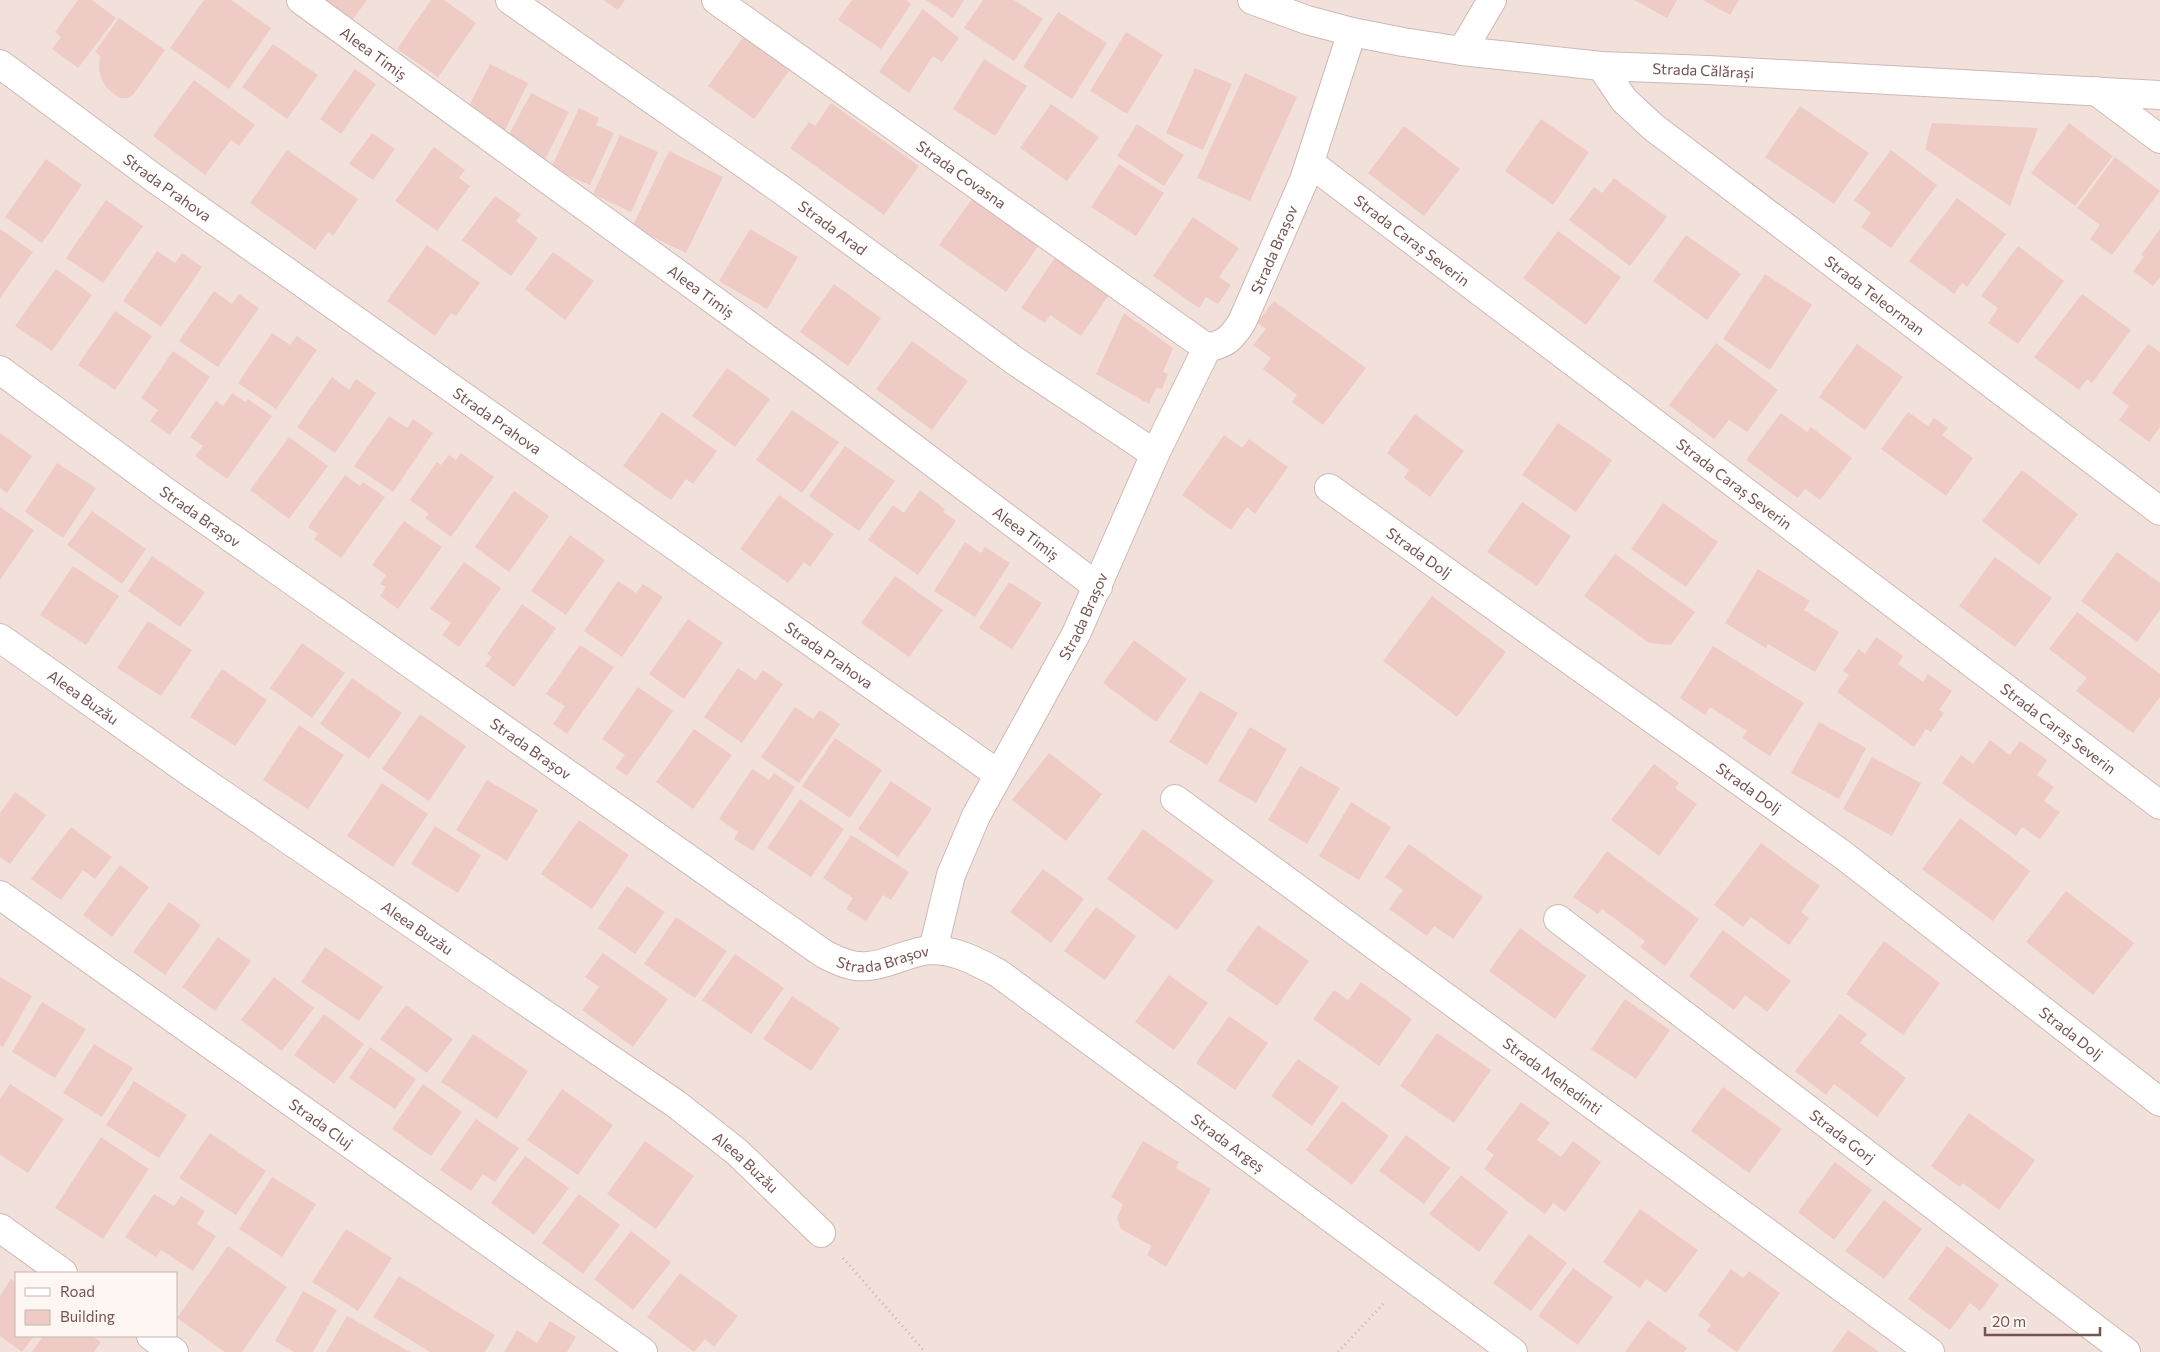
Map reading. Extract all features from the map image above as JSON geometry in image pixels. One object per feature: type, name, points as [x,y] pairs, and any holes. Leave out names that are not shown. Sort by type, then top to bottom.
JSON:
[{"type":"street","name":"Aleea Timiș","points":[[301,0],[822,379],[1098,587]]},
{"type":"street","name":"Strada Arad","points":[[510,0],[783,191],[1015,361],[1155,454]]},
{"type":"street","name":"Strada Covasna","points":[[716,0],[1207,348]]},
{"type":"street","name":"Strada Călărași","points":[[1252,0],[1307,20],[1352,32],[1462,51],[1601,66],[1708,70],[2160,95]]},
{"type":"street","points":[[1462,51],[1492,0]]},
{"type":"street","name":"Strada Brașov","points":[[0,370],[166,492],[824,954],[847,965],[868,966],[909,953],[933,950],[951,875],[976,816],[1076,634],[1155,454],[1207,348],[1224,344],[1234,335],[1242,322],[1294,207],[1352,32]]},
{"type":"street","name":"Strada Prahova","points":[[0,64],[154,178],[998,774]]},
{"type":"street","name":"Strada Teleorman","points":[[1601,66],[1624,100],[1653,127],[2160,511]]},
{"type":"street","points":[[2096,91],[2160,139]]},
{"type":"street","name":"Strada Caraș Severin","points":[[1310,162],[2160,805]]},
{"type":"street","name":"Strada Dolj","points":[[1329,488],[1843,855],[2160,1102]]},
{"type":"street","name":"Aleea Buzău","points":[[0,638],[194,775],[676,1104],[737,1152],[821,1233]]},
{"type":"street","name":"Strada Mehedinti","points":[[1175,799],[1930,1352]]},
{"type":"street","name":"Strada Cluj","points":[[0,894],[643,1352]]},
{"type":"street","name":"Strada Gorj","points":[[1558,920],[2126,1352]]},
{"type":"street","name":"Strada Argeș","points":[[933,950],[960,955],[998,973],[1513,1352]]},
{"type":"street","points":[[0,1228],[63,1272]]},
{"type":"street","points":[[152,1337],[174,1352]]},
{"type":"path","points":[[821,1233],[925,1352]]},
{"type":"path","points":[[1338,1352],[1410,1276]]},
{"type":"shaded area","points":[[0,0],[2160,0],[2160,1352],[0,1352]]},
{"type":"building","points":[[78,0],[92,0],[116,18],[78,68],[52,49],[61,37],[55,32]]},
{"type":"building","points":[[204,0],[231,0],[271,28],[229,89],[170,48]]},
{"type":"building","points":[[318,0],[367,0],[350,23]]},
{"type":"building","points":[[431,0],[444,0],[476,23],[438,77],[397,49]]},
{"type":"building","points":[[603,0],[625,0],[618,10]]},
{"type":"building","points":[[852,0],[906,0],[911,4],[881,49],[838,20]]},
{"type":"building","points":[[926,0],[964,0],[953,18]]},
{"type":"building","points":[[983,0],[1014,0],[1043,19],[1014,61],[964,28]]},
{"type":"building","points":[[1634,0],[1677,0],[1667,18]]},
{"type":"building","points":[[1703,0],[1739,0],[1730,15]]},
{"type":"building","points":[[923,9],[959,38],[942,62],[933,56],[909,93],[879,72]]},
{"type":"building","points":[[1058,12],[1107,43],[1072,99],[1023,67]]},
{"type":"building","points":[[119,18],[165,50],[133,95],[127,98],[120,98],[106,87],[99,70],[100,56],[95,52]]},
{"type":"building","points":[[1126,32],[1163,55],[1127,114],[1090,91]]},
{"type":"building","points":[[744,36],[790,70],[754,119],[708,86]]},
{"type":"building","points":[[273,44],[318,75],[287,119],[242,87]]},
{"type":"building","points":[[984,59],[1027,86],[995,136],[953,109]]},
{"type":"building","points":[[490,64],[528,83],[504,132],[466,112]]},
{"type":"building","points":[[1195,68],[1232,84],[1203,150],[1166,133]]},
{"type":"building","points":[[355,69],[376,84],[341,134],[320,119]]},
{"type":"building","points":[[1245,73],[1297,97],[1250,201],[1197,178]]},
{"type":"building","points":[[194,80],[255,125],[239,146],[231,140],[205,175],[153,136]]},
{"type":"building","points":[[531,93],[569,112],[545,160],[506,140]]},
{"type":"building","points":[[831,103],[919,166],[884,215],[790,148],[809,122],[815,126]]},
{"type":"building","points":[[1051,104],[1099,137],[1067,181],[1020,148]]},
{"type":"building","points":[[1800,106],[1869,153],[1834,204],[1765,157]]},
{"type":"building","points":[[579,108],[599,118],[596,125],[614,133],[590,185],[551,168]]},
{"type":"building","points":[[1541,119],[1589,152],[1553,205],[1505,171]]},
{"type":"building","points":[[1932,123],[2038,128],[2010,206],[1925,149]]},
{"type":"building","points":[[2069,123],[2113,156],[2075,206],[2031,173]]},
{"type":"building","points":[[1137,124],[1184,155],[1164,186],[1117,156]]},
{"type":"building","points":[[1404,126],[1460,169],[1424,216],[1368,173]]},
{"type":"building","points":[[372,133],[395,149],[373,180],[349,164]]},
{"type":"building","points":[[620,135],[658,152],[631,212],[593,194]]},
{"type":"building","points":[[434,147],[465,170],[459,178],[470,186],[437,231],[395,201]]},
{"type":"building","points":[[287,150],[358,199],[333,236],[328,232],[315,250],[250,203]]},
{"type":"building","points":[[1891,150],[1937,185],[1891,248],[1861,227],[1871,213],[1854,200]]},
{"type":"building","points":[[669,151],[723,177],[686,253],[632,227]]},
{"type":"building","points":[[2115,157],[2160,191],[2112,255],[2090,239],[2100,225],[2077,208]]},
{"type":"building","points":[[46,159],[82,185],[42,243],[5,217]]},
{"type":"building","points":[[1119,164],[1164,193],[1136,236],[1091,207]]},
{"type":"building","points":[[1614,178],[1667,217],[1630,266],[1569,220],[1594,187],[1602,193]]},
{"type":"building","points":[[495,196],[521,214],[516,221],[538,238],[511,276],[462,240]]},
{"type":"building","points":[[1957,198],[2006,234],[1967,287],[1962,283],[1954,294],[1909,261]]},
{"type":"building","points":[[972,199],[1039,245],[1006,292],[939,245]]},
{"type":"building","points":[[106,200],[143,226],[103,283],[66,258]]},
{"type":"building","points":[[1193,217],[1239,248],[1219,277],[1231,285],[1218,304],[1206,297],[1199,308],[1153,276]]},
{"type":"building","points":[[0,229],[33,252],[0,298]]},
{"type":"building","points":[[750,229],[798,257],[767,309],[719,281]]},
{"type":"building","points":[[2160,229],[2160,277],[2153,286],[2133,271],[2144,257],[2141,255]]},
{"type":"building","points":[[1558,231],[1621,277],[1586,325],[1523,278]]},
{"type":"building","points":[[1686,235],[1741,274],[1707,320],[1653,281]]},
{"type":"building","points":[[427,245],[480,283],[456,316],[451,313],[435,336],[387,301]]},
{"type":"building","points":[[2018,246],[2064,281],[2018,344],[1988,323],[1998,308],[1981,296]]},
{"type":"building","points":[[157,251],[175,263],[182,253],[202,267],[161,327],[123,301]]},
{"type":"building","points":[[553,252],[594,281],[565,320],[525,289]]},
{"type":"building","points":[[1058,253],[1112,290],[1081,336],[1050,315],[1045,323],[1021,308]]},
{"type":"building","points":[[56,269],[92,295],[52,351],[15,326]]},
{"type":"building","points":[[1765,274],[1812,305],[1770,370],[1723,339]]},
{"type":"building","points":[[834,284],[881,318],[848,366],[800,332]]},
{"type":"building","points":[[214,291],[232,304],[239,294],[259,308],[218,367],[179,341]]},
{"type":"building","points":[[2082,294],[2131,330],[2092,383],[2087,379],[2079,390],[2034,357]]},
{"type":"building","points":[[1274,301],[1366,368],[1323,425],[1292,402],[1297,395],[1263,369],[1271,358],[1253,345],[1266,329],[1257,323]]},
{"type":"building","points":[[115,311],[152,336],[115,390],[78,365]]},
{"type":"building","points":[[1124,313],[1173,348],[1163,372],[1168,374],[1162,389],[1156,388],[1149,404],[1096,374]]},
{"type":"building","points":[[272,333],[290,345],[297,336],[317,350],[276,409],[238,383]]},
{"type":"building","points":[[912,341],[968,381],[932,430],[876,389]]},
{"type":"building","points":[[1716,343],[1778,390],[1747,432],[1729,420],[1714,439],[1669,405]]},
{"type":"building","points":[[1857,344],[1903,377],[1865,430],[1819,397]]},
{"type":"building","points":[[2148,344],[2160,352],[2160,427],[2149,442],[2119,420],[2129,406],[2112,393]]},
{"type":"building","points":[[173,351],[210,377],[170,435],[150,421],[158,410],[141,398]]},
{"type":"building","points":[[727,368],[770,399],[735,447],[692,416]]},
{"type":"building","points":[[332,377],[349,390],[356,379],[376,393],[335,453],[297,427]]},
{"type":"building","points":[[232,393],[245,402],[248,399],[272,416],[227,479],[195,456],[203,446],[190,437],[216,401],[223,406]]},
{"type":"building","points":[[792,410],[839,442],[802,493],[756,460]]},
{"type":"building","points":[[662,412],[717,451],[693,484],[686,479],[671,500],[623,466]]},
{"type":"building","points":[[1908,412],[1928,426],[1934,418],[1948,428],[1942,435],[1973,458],[1946,496],[1881,449]]},
{"type":"building","points":[[1781,413],[1807,432],[1811,427],[1852,458],[1820,500],[1805,489],[1798,498],[1746,460]]},
{"type":"building","points":[[1415,414],[1464,451],[1430,497],[1404,478],[1409,470],[1387,453]]},
{"type":"building","points":[[389,416],[407,428],[413,419],[433,433],[393,492],[354,466]]},
{"type":"building","points":[[1558,423],[1612,460],[1576,512],[1522,475]]},
{"type":"building","points":[[0,433],[32,456],[7,493],[0,488]]},
{"type":"building","points":[[1224,435],[1242,448],[1249,439],[1288,467],[1255,514],[1247,507],[1231,530],[1182,495]]},
{"type":"building","points":[[289,437],[328,466],[289,519],[250,490]]},
{"type":"building","points":[[845,446],[895,481],[859,531],[809,496]]},
{"type":"building","points":[[461,453],[494,477],[451,537],[425,518],[429,514],[410,500],[437,462],[441,465],[449,455],[456,460]]},
{"type":"building","points":[[57,463],[96,488],[63,538],[25,512]]},
{"type":"building","points":[[2022,470],[2078,514],[2039,565],[1982,521]]},
{"type":"building","points":[[345,475],[360,486],[363,482],[385,497],[341,558],[314,539],[318,534],[308,527]]},
{"type":"building","points":[[920,490],[945,509],[943,512],[956,521],[918,575],[868,540],[893,505],[904,513]]},
{"type":"building","points":[[514,491],[549,516],[509,572],[475,547]]},
{"type":"building","points":[[779,495],[834,534],[810,567],[804,562],[788,583],[740,549]]},
{"type":"building","points":[[1522,502],[1571,536],[1537,586],[1487,552]]},
{"type":"building","points":[[1663,503],[1718,542],[1686,587],[1631,549]]},
{"type":"building","points":[[0,507],[34,530],[0,580]]},
{"type":"building","points":[[92,511],[146,549],[122,584],[67,545]]},
{"type":"building","points":[[404,521],[442,547],[398,609],[380,596],[386,587],[380,584],[386,575],[372,565]]},
{"type":"building","points":[[570,535],[605,560],[566,615],[531,591]]},
{"type":"building","points":[[965,542],[981,553],[985,547],[1010,563],[975,617],[934,591]]},
{"type":"building","points":[[2117,552],[2160,583],[2160,610],[2137,642],[2081,601]]},
{"type":"building","points":[[1615,554],[1695,612],[1671,645],[1649,643],[1584,596]]},
{"type":"building","points":[[152,556],[205,592],[180,627],[128,591]]},
{"type":"building","points":[[1995,557],[2052,598],[2015,647],[1959,606]]},
{"type":"building","points":[[464,562],[501,588],[459,647],[442,635],[451,623],[430,609]]},
{"type":"building","points":[[73,566],[119,596],[86,645],[40,615]]},
{"type":"building","points":[[1758,569],[1810,601],[1804,610],[1839,632],[1815,672],[1768,644],[1766,648],[1725,623]]},
{"type":"building","points":[[895,576],[943,610],[909,657],[861,623]]},
{"type":"building","points":[[618,581],[636,593],[643,584],[663,597],[622,657],[584,631]]},
{"type":"building","points":[[1009,582],[1042,603],[1012,649],[979,628]]},
{"type":"building","points":[[1432,596],[1506,652],[1457,717],[1383,661]]},
{"type":"building","points":[[522,604],[556,628],[514,687],[485,666],[492,657],[487,654]]},
{"type":"building","points":[[2077,612],[2160,674],[2160,697],[2133,733],[2076,691],[2087,678],[2049,649]]},
{"type":"building","points":[[688,619],[723,643],[684,699],[649,674]]},
{"type":"building","points":[[148,621],[192,650],[161,696],[117,668]]},
{"type":"building","points":[[1876,637],[1903,656],[1898,664],[1923,682],[1928,674],[1952,691],[1939,710],[1944,713],[1931,732],[1926,729],[1914,747],[1837,692],[1849,675],[1843,671],[1859,649],[1865,654]]},
{"type":"building","points":[[1134,640],[1187,679],[1156,722],[1103,683]]},
{"type":"building","points":[[302,643],[345,673],[312,718],[270,688]]},
{"type":"building","points":[[580,645],[614,667],[567,734],[553,724],[565,706],[546,694]]},
{"type":"building","points":[[1713,646],[1804,703],[1770,756],[1742,738],[1747,731],[1710,707],[1705,715],[1680,698]]},
{"type":"building","points":[[738,668],[756,680],[763,670],[783,684],[742,743],[704,717]]},
{"type":"building","points":[[222,669],[267,700],[235,746],[190,717]]},
{"type":"building","points":[[352,678],[402,713],[369,759],[320,724]]},
{"type":"building","points":[[638,687],[673,711],[627,776],[615,768],[625,755],[602,739]]},
{"type":"building","points":[[1200,691],[1238,713],[1207,765],[1169,742]]},
{"type":"building","points":[[795,707],[813,719],[820,710],[840,724],[799,783],[761,757]]},
{"type":"building","points":[[420,714],[466,746],[429,801],[382,769]]},
{"type":"building","points":[[1819,722],[1866,748],[1839,799],[1791,773]]},
{"type":"building","points":[[299,725],[344,755],[308,809],[263,780]]},
{"type":"building","points":[[1250,727],[1287,749],[1256,803],[1218,781]]},
{"type":"building","points":[[694,729],[732,755],[693,809],[656,782]]},
{"type":"building","points":[[835,738],[882,770],[850,818],[802,786]]},
{"type":"building","points":[[1990,740],[2010,755],[2020,741],[2047,760],[2037,775],[2054,787],[2044,801],[2060,812],[2040,839],[2022,827],[2016,836],[1942,783],[1961,755],[1973,764]]},
{"type":"building","points":[[1049,753],[1102,794],[1066,841],[1012,800]]},
{"type":"building","points":[[1872,757],[1921,783],[1892,836],[1843,809]]},
{"type":"building","points":[[1654,764],[1679,783],[1675,788],[1697,804],[1659,856],[1611,820]]},
{"type":"building","points":[[1300,766],[1340,788],[1307,844],[1268,820]]},
{"type":"building","points":[[752,769],[769,780],[774,773],[795,787],[753,851],[734,839],[738,832],[719,819]]},
{"type":"building","points":[[487,780],[538,810],[507,861],[456,830]]},
{"type":"building","points":[[891,781],[932,809],[898,857],[858,829]]},
{"type":"building","points":[[382,783],[428,814],[393,867],[347,836]]},
{"type":"building","points":[[15,792],[46,815],[10,864],[0,857],[0,813]]},
{"type":"building","points":[[800,799],[844,829],[811,877],[767,848]]},
{"type":"building","points":[[1351,802],[1391,827],[1359,880],[1319,856]]},
{"type":"building","points":[[1960,818],[2030,871],[1993,921],[1922,869]]},
{"type":"building","points":[[579,820],[629,855],[592,909],[541,874]]},
{"type":"building","points":[[435,826],[481,855],[458,893],[411,864]]},
{"type":"building","points":[[71,827],[112,857],[95,879],[83,870],[61,900],[31,879]]},
{"type":"building","points":[[1143,829],[1214,881],[1177,930],[1107,879]]},
{"type":"building","points":[[851,835],[909,872],[891,900],[883,895],[866,921],[846,909],[853,898],[823,878]]},
{"type":"building","points":[[1761,843],[1820,886],[1801,912],[1809,918],[1789,945],[1751,917],[1743,927],[1714,905]]},
{"type":"building","points":[[1409,844],[1483,897],[1453,939],[1434,926],[1427,936],[1389,909],[1403,890],[1385,877]]},
{"type":"building","points":[[1607,851],[1699,919],[1665,966],[1640,947],[1645,941],[1602,909],[1598,914],[1573,897]]},
{"type":"building","points":[[120,865],[149,887],[112,937],[83,915]]},
{"type":"building","points":[[1043,869],[1084,899],[1051,943],[1010,912]]},
{"type":"building","points":[[627,886],[665,912],[635,954],[598,928]]},
{"type":"building","points":[[2066,891],[2134,943],[2093,995],[2026,942]]},
{"type":"building","points":[[169,902],[201,925],[165,975],[133,952]]},
{"type":"building","points":[[1096,907],[1136,936],[1105,980],[1064,951]]},
{"type":"building","points":[[676,917],[727,951],[695,998],[644,964]]},
{"type":"building","points":[[1258,925],[1309,961],[1277,1006],[1226,970]]},
{"type":"building","points":[[1520,928],[1586,976],[1555,1019],[1489,971]]},
{"type":"building","points":[[1723,930],[1791,981],[1767,1012],[1745,995],[1734,1010],[1689,976]]},
{"type":"building","points":[[218,937],[251,961],[215,1011],[182,987]]},
{"type":"building","points":[[1884,941],[1940,983],[1903,1035],[1846,994]]},
{"type":"building","points":[[325,947],[383,987],[359,1021],[301,982]]},
{"type":"building","points":[[603,953],[668,999],[633,1047],[582,1010],[599,987],[585,977]]},
{"type":"building","points":[[735,954],[784,988],[751,1034],[702,1000]]},
{"type":"building","points":[[1169,975],[1208,1003],[1174,1050],[1135,1022]]},
{"type":"building","points":[[0,977],[32,996],[3,1047],[0,1045]]},
{"type":"building","points":[[274,977],[314,1008],[282,1051],[241,1020]]},
{"type":"building","points":[[1361,982],[1412,1019],[1379,1066],[1313,1019],[1334,990],[1348,1000]]},
{"type":"building","points":[[792,996],[840,1028],[811,1071],[763,1039]]},
{"type":"building","points":[[1625,999],[1670,1030],[1636,1079],[1591,1049]]},
{"type":"building","points":[[42,1002],[86,1029],[55,1078],[12,1052]]},
{"type":"building","points":[[406,1005],[453,1039],[427,1073],[380,1039]]},
{"type":"building","points":[[324,1014],[364,1044],[334,1084],[294,1055]]},
{"type":"building","points":[[1840,1014],[1867,1034],[1860,1043],[1906,1078],[1877,1117],[1834,1084],[1826,1095],[1795,1071]]},
{"type":"building","points":[[1229,1016],[1268,1043],[1235,1090],[1196,1063]]},
{"type":"building","points":[[1437,1033],[1491,1070],[1454,1123],[1400,1086]]},
{"type":"building","points":[[473,1034],[528,1071],[497,1119],[441,1082]]},
{"type":"building","points":[[94,1044],[133,1068],[102,1117],[63,1093]]},
{"type":"building","points":[[370,1047],[416,1079],[395,1109],[349,1078]]},
{"type":"building","points":[[1298,1059],[1339,1087],[1312,1126],[1271,1096]]},
{"type":"building","points":[[134,1081],[187,1115],[159,1158],[106,1125]]},
{"type":"building","points":[[10,1084],[64,1119],[28,1173],[0,1155],[0,1099]]},
{"type":"building","points":[[423,1084],[462,1112],[431,1156],[392,1129]]},
{"type":"building","points":[[1723,1087],[1782,1129],[1749,1173],[1691,1131]]},
{"type":"building","points":[[562,1089],[613,1125],[578,1175],[527,1140]]},
{"type":"building","points":[[1342,1101],[1389,1136],[1352,1185],[1306,1150]]},
{"type":"building","points":[[1521,1102],[1550,1123],[1537,1140],[1561,1157],[1573,1141],[1601,1162],[1565,1212],[1553,1203],[1545,1214],[1484,1169],[1494,1155],[1486,1149]]},
{"type":"building","points":[[1969,1113],[2035,1160],[1999,1210],[1963,1183],[1960,1187],[1931,1166]]},
{"type":"building","points":[[476,1119],[519,1148],[495,1182],[483,1174],[471,1191],[440,1170]]},
{"type":"building","points":[[210,1133],[266,1171],[236,1215],[179,1178]]},
{"type":"building","points":[[1406,1135],[1450,1168],[1424,1204],[1379,1171]]},
{"type":"building","points":[[101,1137],[149,1169],[103,1239],[55,1208]]},
{"type":"building","points":[[645,1141],[694,1176],[656,1229],[607,1194]]},
{"type":"building","points":[[1143,1141],[1179,1162],[1176,1168],[1211,1189],[1166,1267],[1147,1255],[1152,1246],[1121,1229],[1117,1218],[1123,1204],[1111,1197]]},
{"type":"building","points":[[525,1156],[569,1188],[534,1235],[491,1203]]},
{"type":"building","points":[[1835,1162],[1872,1190],[1834,1240],[1798,1212]]},
{"type":"building","points":[[1461,1175],[1508,1212],[1479,1252],[1429,1214]]},
{"type":"building","points":[[272,1177],[316,1204],[282,1257],[239,1229]]},
{"type":"building","points":[[154,1194],[174,1206],[181,1196],[205,1211],[197,1224],[216,1236],[193,1271],[161,1250],[156,1257],[125,1237]]},
{"type":"building","points":[[579,1194],[620,1225],[583,1274],[542,1243]]},
{"type":"building","points":[[1884,1200],[1922,1229],[1884,1279],[1845,1251]]},
{"type":"building","points":[[1640,1209],[1698,1250],[1666,1293],[1646,1279],[1640,1288],[1603,1262]]},
{"type":"building","points":[[346,1229],[392,1258],[358,1311],[312,1282]]},
{"type":"building","points":[[631,1231],[671,1262],[633,1310],[594,1279]]},
{"type":"building","points":[[1529,1234],[1567,1263],[1531,1311],[1493,1283]]},
{"type":"building","points":[[228,1246],[287,1287],[242,1352],[225,1352],[178,1319]]},
{"type":"building","points":[[1947,1246],[1999,1285],[1980,1311],[1970,1303],[1950,1330],[1908,1299]]},
{"type":"building","points":[[1573,1268],[1613,1297],[1578,1345],[1538,1316]]},
{"type":"building","points":[[1731,1269],[1743,1278],[1749,1271],[1780,1293],[1737,1352],[1707,1331],[1711,1325],[1698,1315]]},
{"type":"building","points":[[680,1273],[738,1316],[714,1347],[705,1339],[694,1352],[647,1317]]},
{"type":"building","points":[[399,1276],[495,1335],[485,1352],[430,1352],[373,1317]]},
{"type":"building","points":[[11,1279],[15,1282],[15,1337],[33,1337],[22,1352],[0,1336],[0,1296]]},
{"type":"building","points":[[303,1291],[337,1310],[313,1352],[294,1352],[275,1341]]},
{"type":"building","points":[[347,1316],[410,1352],[326,1352]]},
{"type":"building","points":[[1648,1320],[1687,1348],[1684,1352],[1625,1352]]},
{"type":"building","points":[[550,1321],[576,1337],[567,1352],[504,1352],[517,1330],[537,1343]]},
{"type":"building","points":[[1848,1330],[1879,1352],[1832,1352]]},
{"type":"building","points":[[42,1337],[94,1337],[101,1342],[94,1352],[32,1352]]}]
